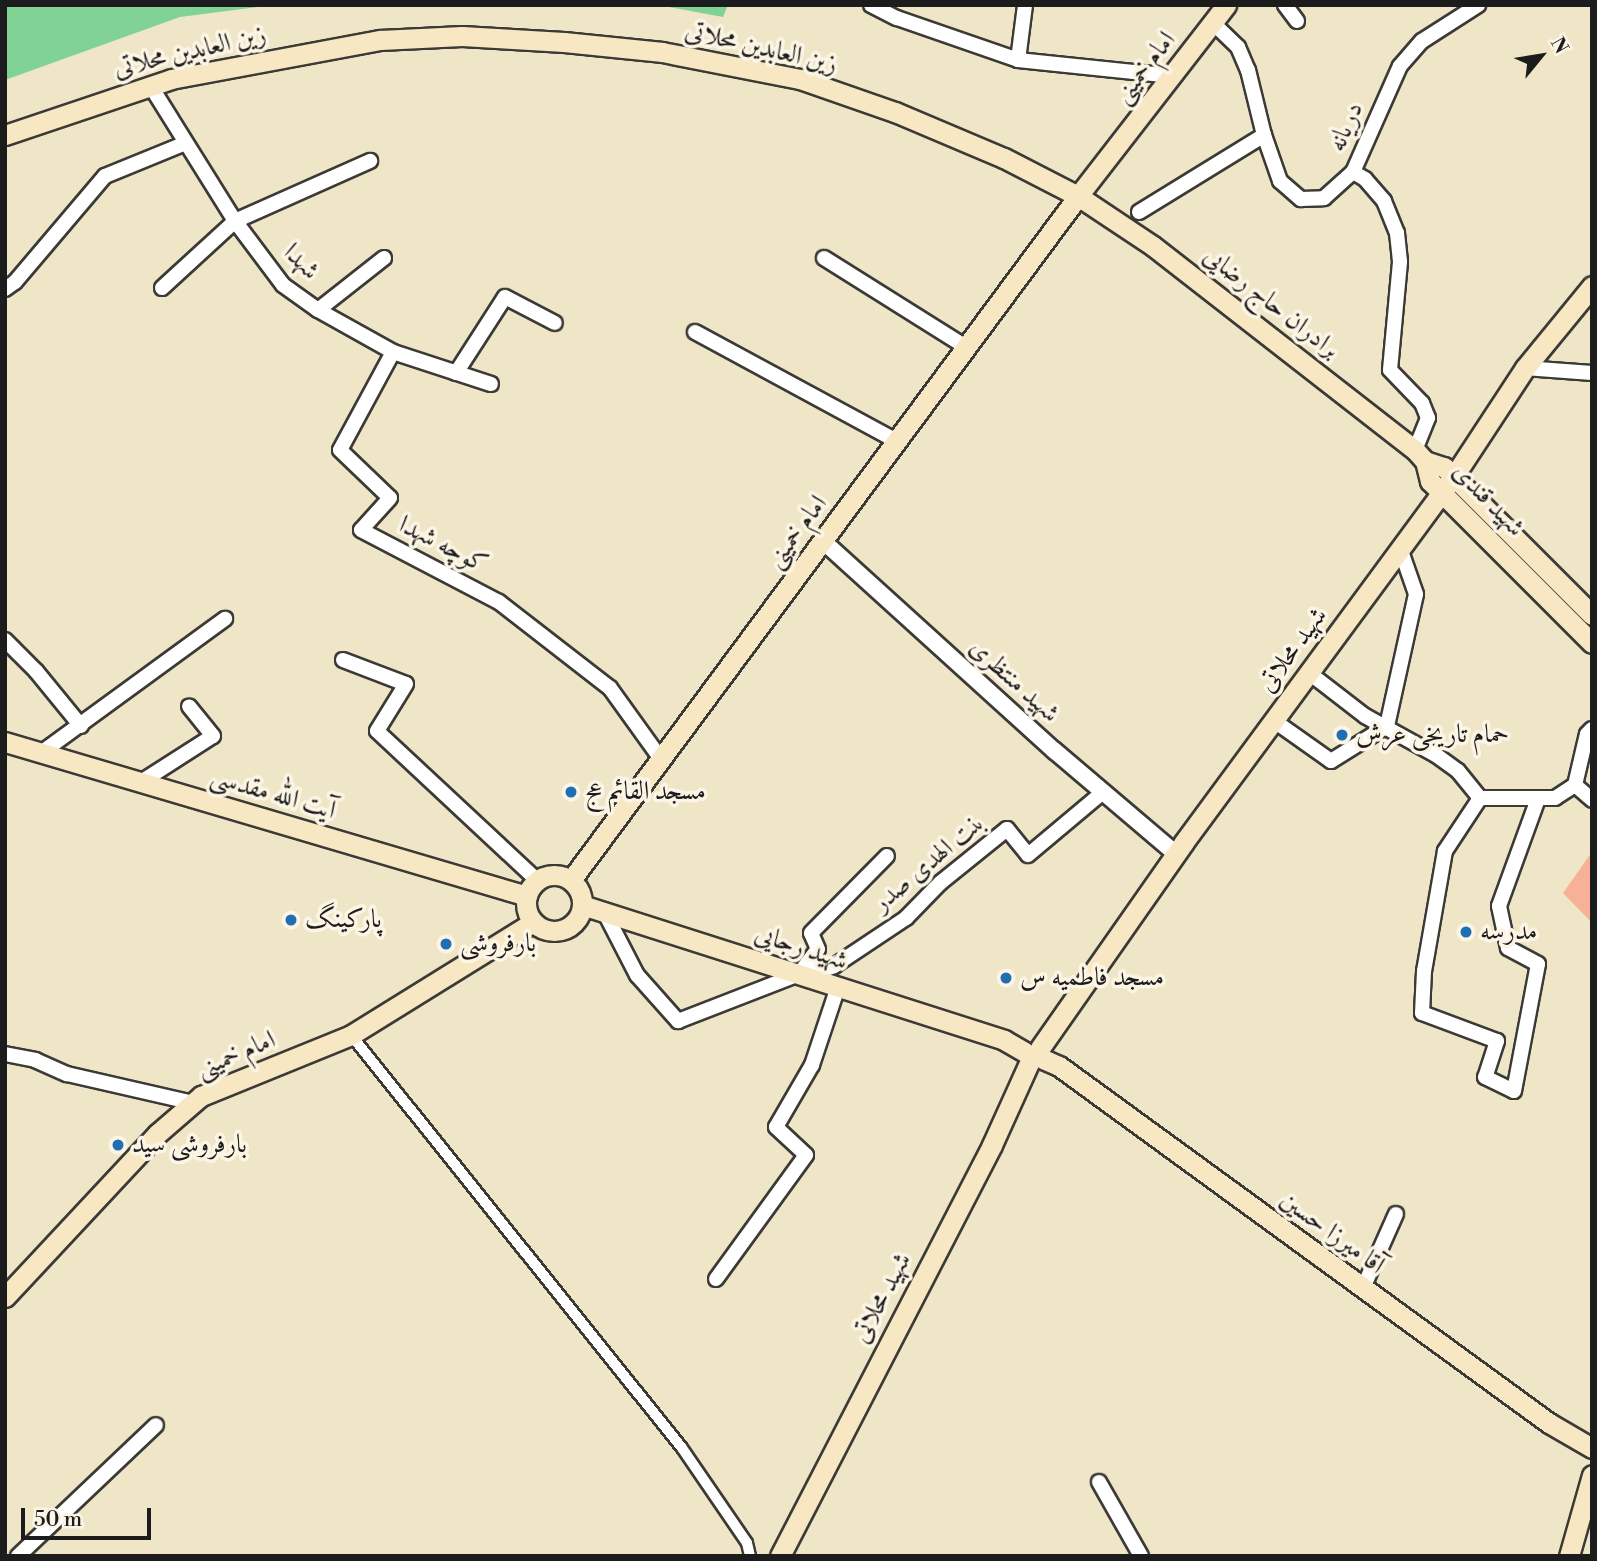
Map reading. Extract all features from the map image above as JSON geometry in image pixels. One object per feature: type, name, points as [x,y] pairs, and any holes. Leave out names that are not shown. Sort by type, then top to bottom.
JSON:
[{"type":"main road","name":"امام خمینی","points":[[571,880],[1078,196],[1226,5]]},
{"type":"main road","name":"زین العابدین محلاتی","points":[[5,135],[150,85],[262,60],[380,40],[463,36],[662,52],[800,79],[895,112],[1004,158],[1078,196]]},
{"type":"main road","name":"برادران حاج رضایی","points":[[1078,196],[1220,296],[1420,456]]},
{"type":"main road","name":"شهید محلاتی","points":[[780,1556],[992,1145],[1034,1055],[1175,853],[1448,484],[1525,369],[1592,286]]},
{"type":"main road","name":"شهید قندی","points":[[1420,456],[1430,481],[1448,484],[1592,615]]},
{"type":"main road","name":"شهید قندی","points":[[1448,484],[1592,643]]},
{"type":"main road","name":"آیت الله مقدسی","points":[[5,742],[141,782],[532,888]]},
{"type":"main road","points":[[554,874],[571,880],[582,896],[582,905],[575,922],[568,928],[550,930],[533,922],[526,905],[532,888],[554,874]]},
{"type":"main road","name":"شهید رجایی","points":[[582,905],[1004,1040],[1034,1055]]},
{"type":"main road","name":"امام خمینی","points":[[5,1297],[157,1134],[201,1096],[351,1035],[533,922]]},
{"type":"main road","name":"آقا میرزا حسین","points":[[1034,1055],[1059,1066],[1567,1435],[1592,1448]]},
{"type":"main road","points":[[1569,1556],[1592,1475]]},
{"type":"street","points":[[871,5],[899,12],[1018,60],[1172,76]]},
{"type":"street","points":[[1018,60],[1025,5]]},
{"type":"street","points":[[1285,5],[1297,21]]},
{"type":"street","name":"دریانه","points":[[1213,23],[1238,47],[1248,70],[1264,135],[1280,181],[1301,199],[1324,198],[1353,173],[1400,66],[1422,41],[1478,5]]},
{"type":"street","name":"شهدا","points":[[150,85],[235,221],[283,285],[318,310],[393,352],[491,384]]},
{"type":"street","points":[[1139,212],[1264,135]]},
{"type":"street","points":[[5,289],[15,282],[105,176],[186,143]]},
{"type":"street","points":[[162,288],[235,221],[370,161]]},
{"type":"street","points":[[1353,173],[1365,179],[1384,201],[1398,233],[1401,262],[1390,370],[1422,403],[1428,418],[1420,456]]},
{"type":"street","points":[[318,310],[384,258]]},
{"type":"street","points":[[824,258],[966,347]]},
{"type":"street","points":[[456,373],[505,297],[555,323]]},
{"type":"street","points":[[695,331],[897,441]]},
{"type":"street","name":"کوچه شهدا","points":[[393,352],[340,450],[390,498],[361,530],[499,602],[610,688],[662,759]]},
{"type":"street","points":[[1525,369],[1592,373]]},
{"type":"street","name":"شهید منتظری","points":[[823,541],[1103,792],[1175,853]]},
{"type":"street","points":[[1273,720],[1331,761],[1387,726],[1416,594],[1400,548]]},
{"type":"street","points":[[41,753],[225,619]]},
{"type":"street","points":[[5,640],[36,671],[81,726]]},
{"type":"street","points":[[343,660],[406,684],[377,731],[532,888]]},
{"type":"street","points":[[1308,673],[1366,716],[1387,726],[1458,771],[1480,798],[1555,798],[1576,785],[1587,734],[1592,729]]},
{"type":"street","points":[[141,782],[213,736],[188,706]]},
{"type":"street","points":[[1576,785],[1592,800]]},
{"type":"street","name":"بنت الهدی صدر","points":[[801,975],[834,966],[906,918],[940,883],[1007,829],[1028,855],[1103,792]]},
{"type":"street","points":[[1480,798],[1445,851],[1424,971],[1422,1013],[1497,1041],[1485,1077],[1514,1091],[1538,964],[1508,948],[1499,906],[1538,799]]},
{"type":"street","points":[[605,912],[637,975],[678,1021],[801,975],[818,949],[811,933],[887,856]]},
{"type":"street","points":[[716,1279],[806,1155],[776,1127],[812,1065],[838,987]]},
{"type":"street","points":[[351,1035],[682,1448],[747,1543],[750,1556]]},
{"type":"street","points":[[5,1054],[35,1060],[66,1074],[194,1103]]},
{"type":"street","points":[[1363,1288],[1396,1214]]},
{"type":"street","points":[[18,1556],[156,1425]]},
{"type":"street","points":[[1099,1482],[1141,1556]]},
{"type":"green space","points":[[5,5],[274,5],[180,17],[5,80]]},
{"type":"green space","points":[[658,5],[728,5],[723,17]]},
{"type":"building","points":[[1592,852],[1592,923],[1563,893]]},
{"type":"place","name":"حمام تاریخی عرش","points":[[1342,735]]},
{"type":"place","name":"مسجد القائم عج","points":[[571,792]]},
{"type":"place","name":"پارکینگ","points":[[291,920]]},
{"type":"place","name":"مدرسه","points":[[1466,932]]},
{"type":"place","name":"بارفروشی","points":[[446,944]]},
{"type":"place","name":"مسجد فاطمیه س","points":[[1006,978]]},
{"type":"place","name":"بارفروشی سید","points":[[118,1145]]}]
